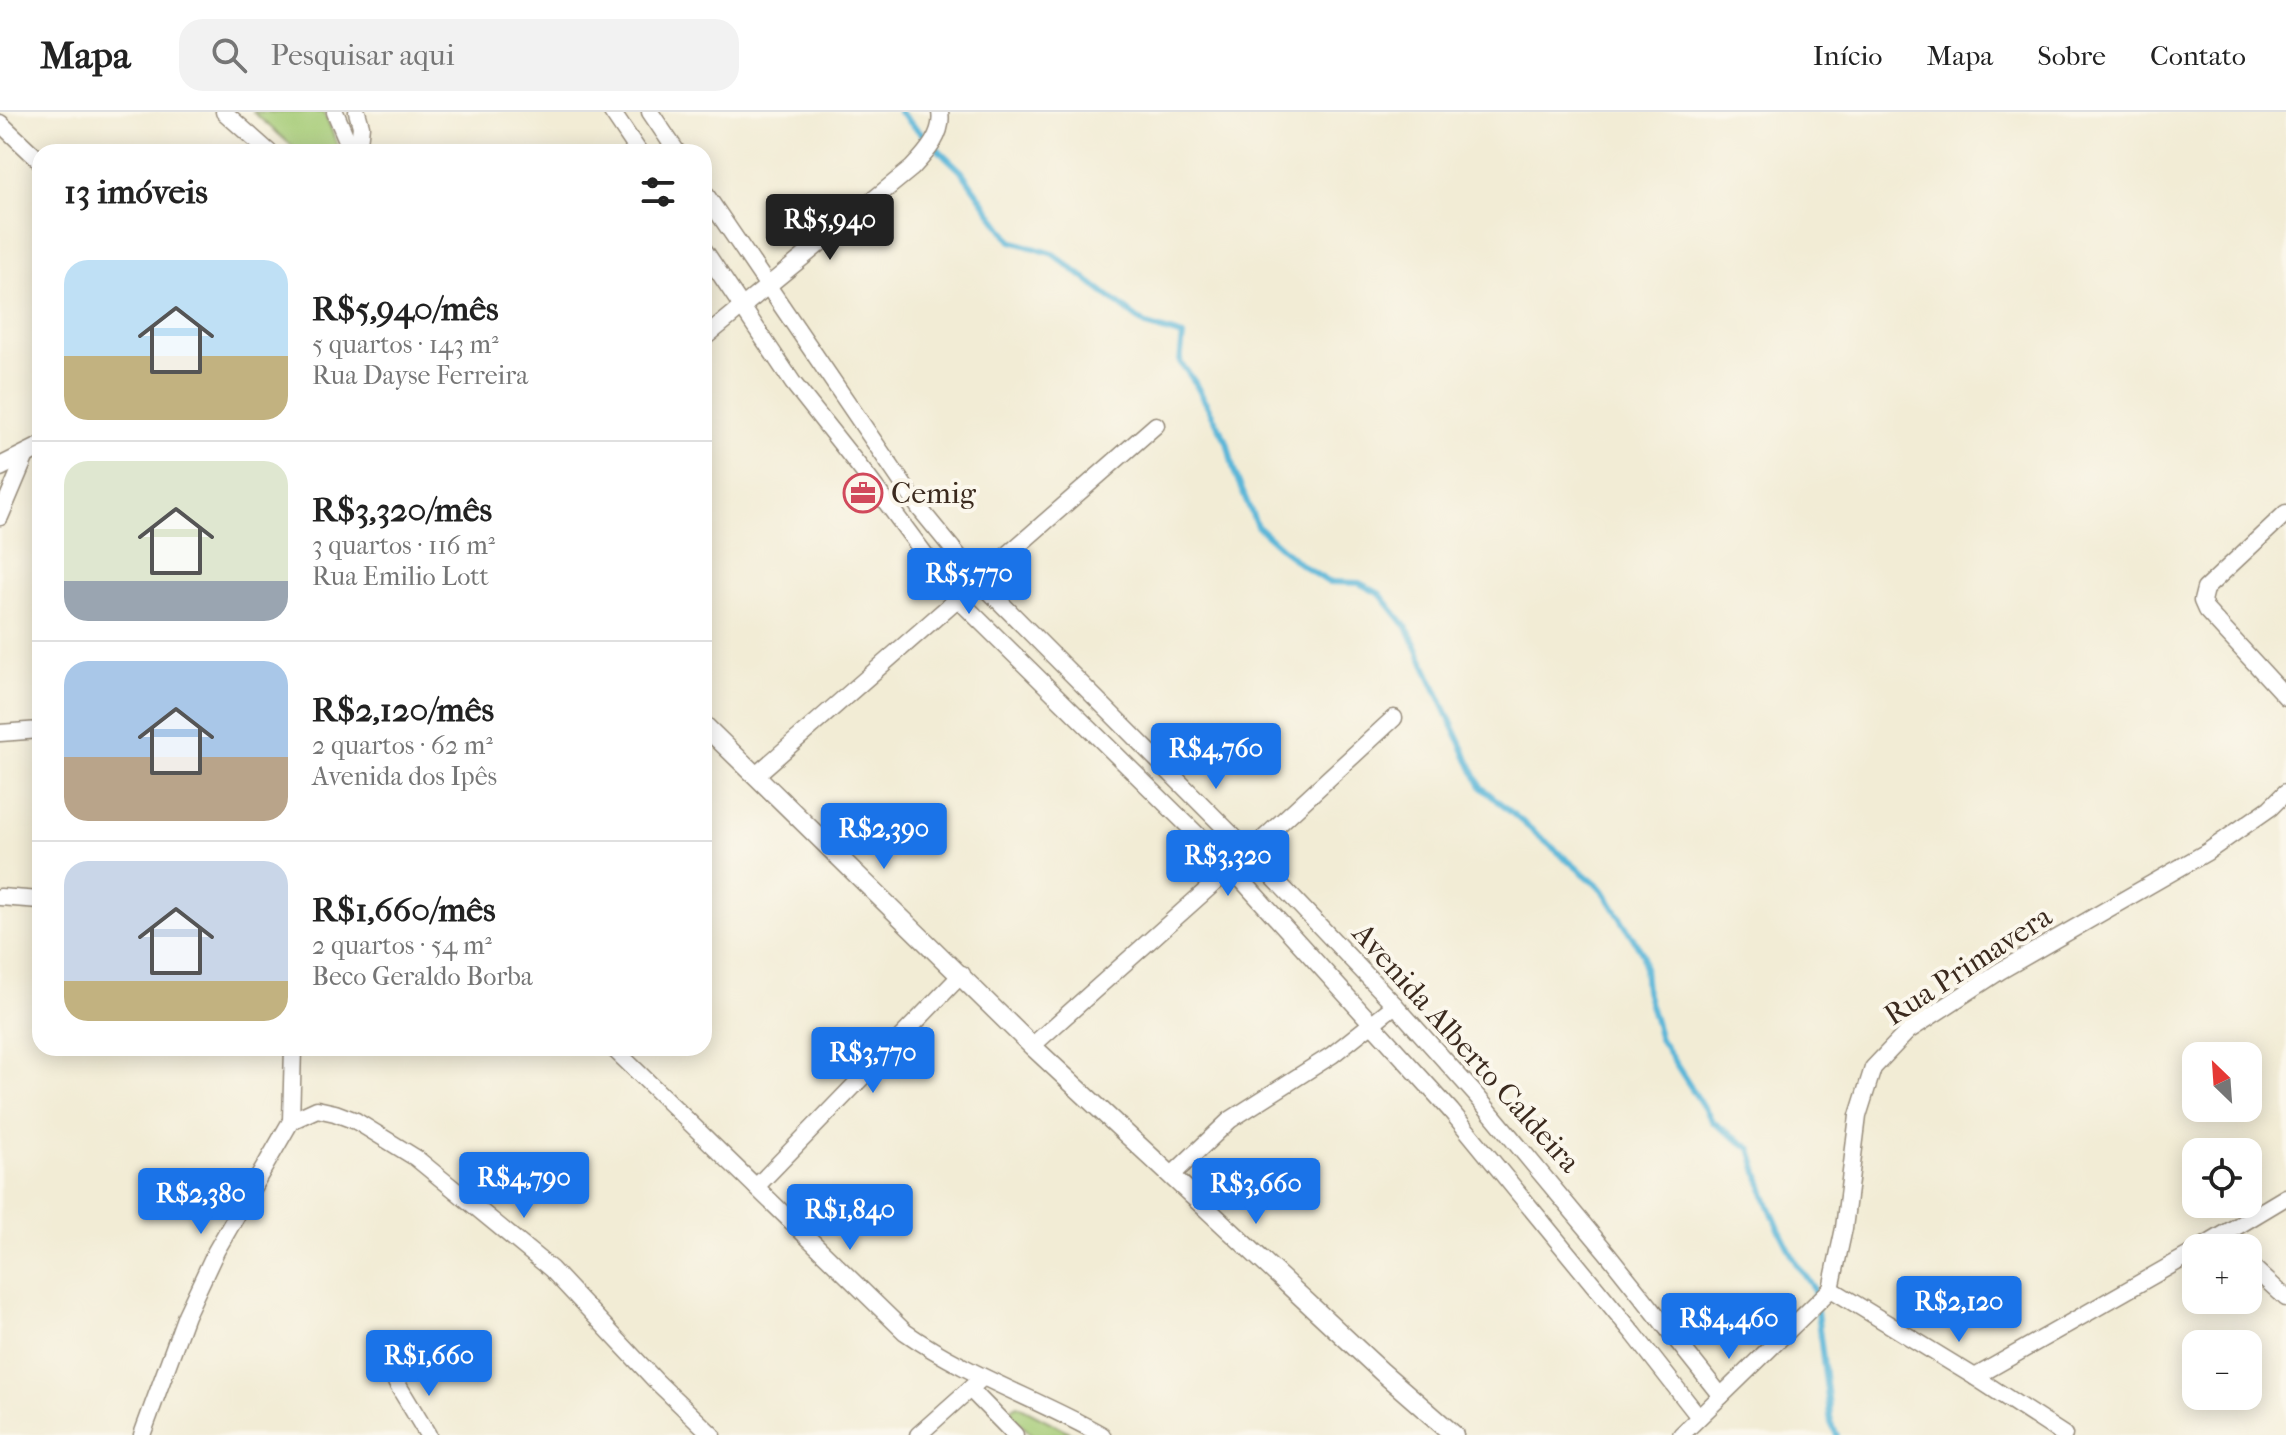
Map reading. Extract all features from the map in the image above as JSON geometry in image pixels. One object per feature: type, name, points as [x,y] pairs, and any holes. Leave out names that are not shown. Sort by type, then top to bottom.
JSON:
[{"type":"street","points":[[224,112],[260,144]]},
{"type":"street","points":[[335,112],[349,144]]},
{"type":"street","points":[[357,112],[361,126],[359,144]]},
{"type":"street","points":[[612,112],[634,144]]},
{"type":"street","points":[[650,112],[672,144]]},
{"type":"street","points":[[712,332],[912,168],[936,137],[940,112]]},
{"type":"street","points":[[0,123],[32,153]]},
{"type":"street","name":"Avenida Alberto Caldeira","points":[[712,204],[920,509],[978,580],[1249,852],[1395,1005],[1475,1094],[1721,1396]]},
{"type":"street","name":"Avenida Alberto Caldeira","points":[[712,262],[793,383],[958,599],[1231,868],[1461,1122],[1699,1417]]},
{"type":"street","points":[[755,776],[1156,425]]},
{"type":"street","points":[[0,467],[32,451]]},
{"type":"street","points":[[0,517],[32,454]]},
{"type":"street","points":[[2286,513],[2205,589],[2202,601],[2206,610],[2286,697]]},
{"type":"street","points":[[1032,1046],[1394,718]]},
{"type":"street","points":[[0,733],[32,731]]},
{"type":"street","points":[[712,733],[962,974],[1032,1046],[1382,1372],[1454,1435]]},
{"type":"street","name":"Rua Primavera","points":[[1829,1292],[1844,1228],[1858,1116],[1873,1068],[1908,1031],[2000,971],[2207,852],[2270,808],[2286,792]]},
{"type":"street","points":[[0,897],[32,899]]},
{"type":"street","points":[[756,1187],[962,974]]},
{"type":"street","points":[[1171,1176],[1230,1120],[1332,1055],[1395,1005]]},
{"type":"street","points":[[142,1435],[186,1315],[216,1251],[291,1121],[293,1056]]},
{"type":"street","points":[[621,1056],[905,1332],[976,1383],[1015,1435]]},
{"type":"street","points":[[291,1121],[317,1109],[335,1113],[356,1121],[416,1158],[551,1269],[655,1380],[712,1435]]},
{"type":"street","points":[[2238,1234],[2286,1197]]},
{"type":"street","points":[[1975,1377],[2182,1259]]},
{"type":"street","points":[[2262,1276],[2286,1298]]},
{"type":"street","points":[[1681,1435],[1829,1292],[1975,1377],[2064,1435]]},
{"type":"street","points":[[396,1382],[428,1435]]},
{"type":"street","points":[[918,1435],[976,1383]]},
{"type":"street","points":[[976,1383],[1068,1416],[1102,1435]]},
{"type":"green space","points":[[253,112],[324,112],[337,144],[290,144]]},
{"type":"green space","points":[[1017,1405],[1075,1435],[1032,1435],[1007,1411]]},
{"type":"waterway","points":[[899,112],[962,172],[1011,241],[1053,254],[1146,325],[1183,336],[1180,362],[1194,381],[1227,442],[1234,471],[1257,526],[1297,562],[1328,582],[1359,583],[1380,594],[1408,629],[1481,787],[1603,890],[1643,954],[1646,991],[1660,1039],[1713,1122],[1751,1149],[1779,1229],[1796,1263],[1814,1288],[1831,1423],[1837,1435]]},
{"type":"place","name":"Cemig","points":[[863,493]]}]
